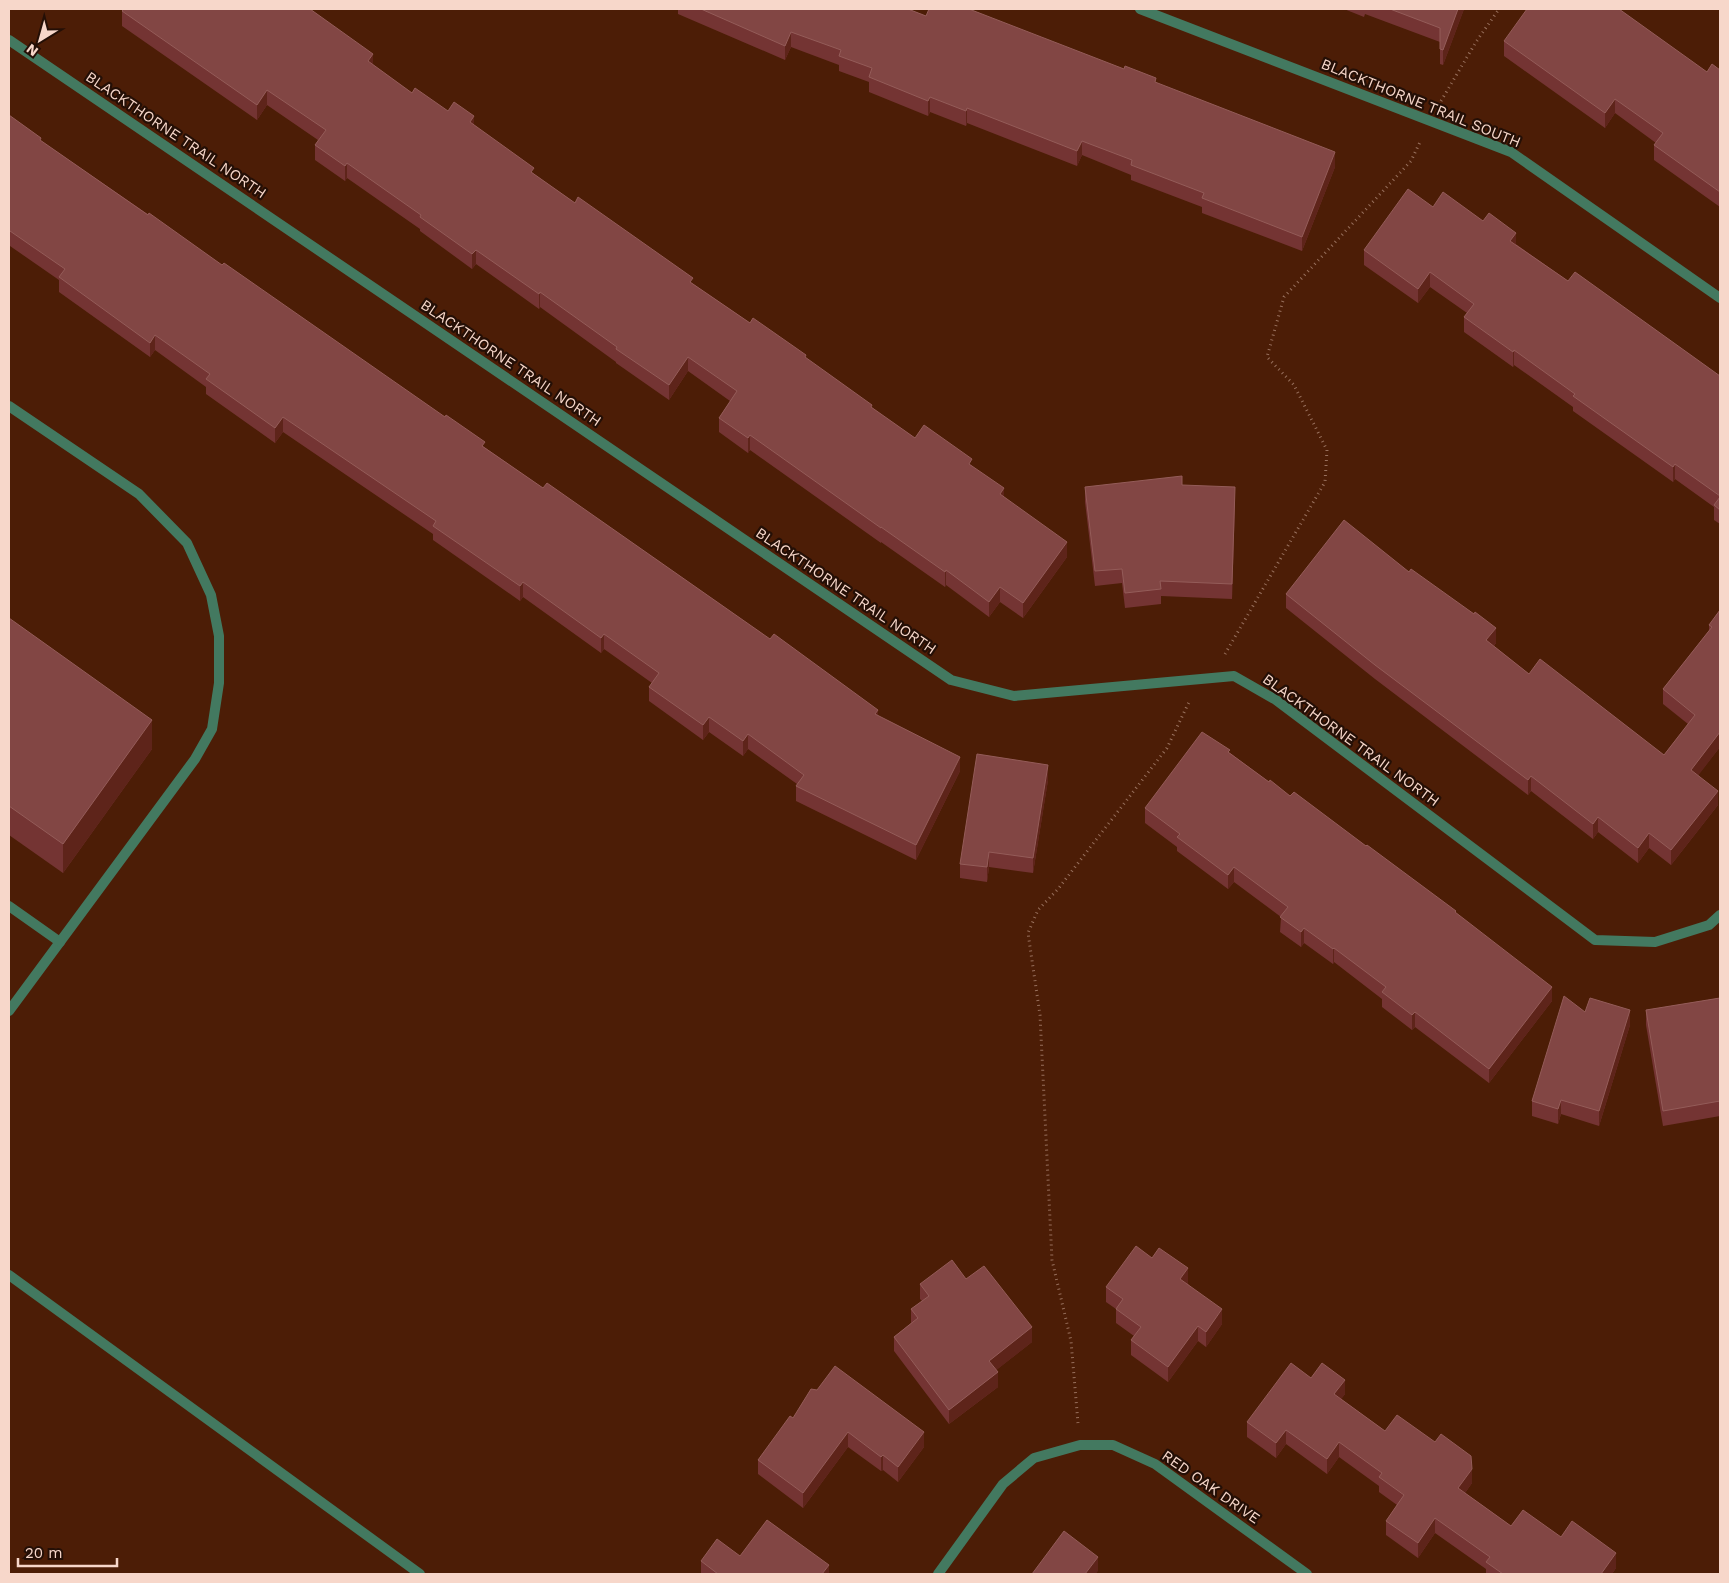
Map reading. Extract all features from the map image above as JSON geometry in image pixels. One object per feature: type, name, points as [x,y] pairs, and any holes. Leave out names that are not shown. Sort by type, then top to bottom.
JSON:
[{"type":"street","name":"BLACKTHORNE TRAIL SOUTH","points":[[1140,9],[1511,152],[1720,298]]},
{"type":"street","name":"BLACKTHORNE TRAIL NORTH","points":[[9,40],[951,680],[1014,696],[1234,676],[1276,700],[1596,940],[1655,942],[1709,925],[1720,915]]},
{"type":"street","points":[[9,406],[139,494],[188,543],[211,595],[219,636],[220,683],[212,729],[195,759],[9,1011]]},
{"type":"street","points":[[9,906],[60,942]]},
{"type":"street","points":[[9,1275],[420,1574]]},
{"type":"street","name":"RED OAK DRIVE","points":[[938,1574],[1003,1484],[1034,1458],[1080,1445],[1113,1445],[1155,1464],[1307,1574]]},
{"type":"building","points":[[124,9],[310,9],[373,54],[368,61],[412,93],[415,88],[448,111],[454,102],[474,116],[470,122],[534,168],[531,172],[575,203],[578,197],[693,278],[690,282],[750,323],[753,318],[806,355],[805,357],[915,438],[924,425],[972,459],[969,464],[1004,488],[1000,494],[1067,542],[1023,603],[1000,587],[989,602],[946,570],[945,572],[881,528],[750,435],[748,438],[719,418],[737,391],[688,357],[669,385],[616,349],[617,347],[540,292],[539,294],[476,250],[472,254],[420,217],[421,215],[347,163],[345,166],[315,145],[326,130],[267,90],[257,105],[122,11]]},
{"type":"building","points":[[701,9],[908,9],[926,16],[929,9],[969,9],[1124,69],[1125,66],[1156,78],[1155,82],[1335,152],[1302,237],[1202,198],[1204,193],[1131,165],[1132,160],[1082,141],[1077,151],[967,108],[966,111],[930,97],[928,101],[869,77],[872,68],[839,56],[841,50],[791,32],[785,46]]},
{"type":"building","points":[[1390,9],[1458,9],[1443,50],[1440,49],[1440,28]]},
{"type":"building","points":[[1527,9],[1619,9],[1707,72],[1712,64],[1720,70],[1720,192],[1654,145],[1663,133],[1615,99],[1605,113],[1504,41]]},
{"type":"building","points":[[9,115],[41,138],[40,140],[148,215],[149,213],[222,265],[224,263],[445,417],[446,415],[485,442],[482,446],[543,488],[547,483],[770,639],[774,634],[878,710],[875,714],[960,757],[916,845],[796,786],[804,775],[748,734],[743,741],[709,717],[703,725],[649,687],[659,673],[604,634],[601,638],[523,582],[520,586],[433,526],[436,521],[283,417],[275,428],[206,379],[210,374],[155,335],[150,343],[59,277],[65,269],[10,231],[9,233]]},
{"type":"building","points":[[1408,189],[1433,207],[1443,192],[1483,221],[1489,213],[1516,233],[1510,241],[1568,281],[1575,272],[1720,376],[1720,496],[1675,464],[1673,467],[1573,396],[1575,394],[1514,350],[1513,352],[1464,317],[1474,304],[1430,272],[1418,289],[1364,250]]},
{"type":"building","points":[[1182,476],[1182,485],[1235,487],[1232,584],[1160,581],[1161,589],[1125,593],[1122,569],[1095,571],[1085,487]]},
{"type":"building","points":[[1720,497],[1720,510],[1714,505]]},
{"type":"building","points":[[1344,520],[1409,572],[1411,569],[1496,628],[1486,640],[1529,674],[1540,659],[1664,755],[1695,715],[1663,689],[1712,627],[1709,625],[1720,610],[1720,732],[1691,770],[1718,791],[1671,850],[1649,833],[1638,848],[1598,817],[1593,824],[1531,776],[1528,780],[1375,665],[1286,594]]},
{"type":"building","points":[[9,618],[152,720],[63,844],[9,806]]},
{"type":"building","points":[[1202,732],[1230,750],[1228,752],[1269,782],[1270,780],[1290,796],[1294,792],[1367,845],[1456,911],[1552,987],[1489,1069],[1415,1012],[1412,1015],[1382,992],[1386,987],[1334,948],[1304,928],[1301,932],[1280,917],[1288,907],[1234,867],[1228,875],[1177,837],[1180,834],[1145,808]]},
{"type":"building","points":[[977,754],[1048,765],[1033,858],[989,852],[987,867],[960,864]]},
{"type":"building","points":[[1564,996],[1585,1012],[1590,998],[1630,1010],[1599,1111],[1561,1100],[1558,1109],[1532,1101]]},
{"type":"building","points":[[1720,998],[1720,1101],[1663,1111],[1646,1010]]},
{"type":"building","points":[[1136,1246],[1152,1258],[1159,1248],[1188,1268],[1180,1279],[1222,1309],[1206,1332],[1198,1326],[1168,1367],[1131,1340],[1141,1327],[1116,1309],[1123,1299],[1106,1287]]},
{"type":"building","points":[[952,1260],[966,1279],[984,1266],[1032,1327],[989,1361],[998,1372],[949,1410],[894,1337],[918,1318],[911,1309],[929,1296],[920,1284]]},
{"type":"building","points":[[1291,1363],[1311,1378],[1322,1363],[1345,1380],[1334,1394],[1385,1431],[1397,1415],[1435,1442],[1441,1434],[1471,1456],[1472,1469],[1458,1488],[1511,1526],[1523,1510],[1561,1537],[1572,1521],[1616,1553],[1601,1574],[1503,1574],[1486,1562],[1490,1557],[1435,1518],[1418,1543],[1386,1521],[1404,1495],[1379,1477],[1382,1473],[1339,1442],[1327,1459],[1286,1430],[1276,1443],[1247,1422]]},
{"type":"building","points":[[835,1366],[924,1432],[898,1467],[883,1455],[881,1457],[848,1432],[803,1493],[758,1460],[790,1416],[793,1418],[811,1389],[817,1390]]},
{"type":"building","points":[[767,1520],[829,1565],[822,1574],[718,1574],[701,1561],[717,1539],[740,1556]]},
{"type":"building","points":[[1064,1531],[1098,1557],[1085,1574],[1032,1574]]}]
